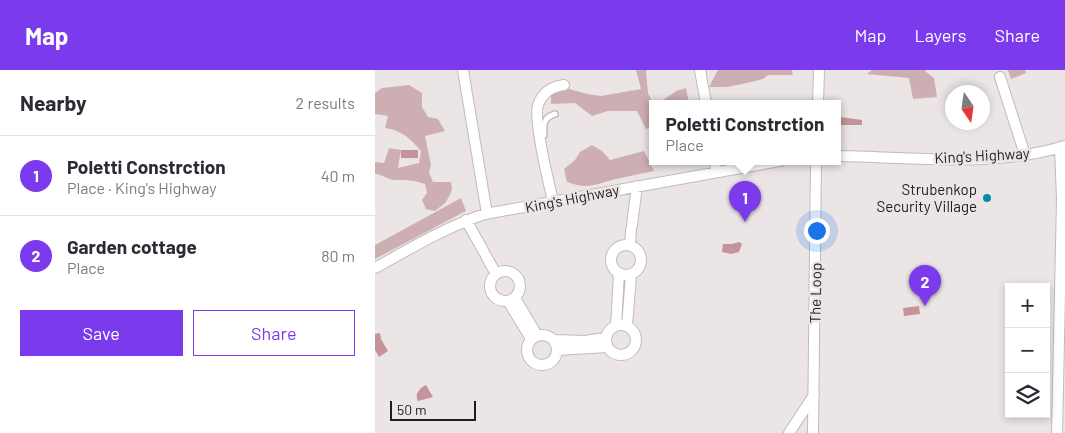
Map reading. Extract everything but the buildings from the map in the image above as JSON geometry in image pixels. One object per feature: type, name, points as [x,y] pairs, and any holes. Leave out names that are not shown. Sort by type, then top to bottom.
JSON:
[{"type":"street","points":[[463,70],[487,214]]},
{"type":"street","points":[[700,70],[705,100]]},
{"type":"street","points":[[818,100],[819,70]]},
{"type":"street","points":[[1000,77],[1025,155]]},
{"type":"street","points":[[555,201],[542,148],[537,107],[551,88],[564,86]]},
{"type":"street","points":[[1057,433],[1063,146]]},
{"type":"street","name":"King's Highway","points":[[841,156],[976,159],[1025,155],[1063,146]]},
{"type":"street","points":[[715,165],[716,172]]},
{"type":"street","name":"King's Highway","points":[[375,268],[438,233],[466,220],[487,214],[757,165]]},
{"type":"street","name":"The Loop","points":[[813,433],[817,165]]},
{"type":"street","points":[[630,245],[637,186]]},
{"type":"street","points":[[466,220],[496,274]]},
{"type":"street","points":[[616,326],[619,274],[613,267],[611,257],[620,246],[630,245],[638,250],[642,259],[639,269],[631,275],[619,274]]},
{"type":"street","points":[[500,271],[510,271],[517,277],[521,286],[518,294],[511,299],[503,301],[495,297],[491,290],[491,281],[500,271]]},
{"type":"street","points":[[627,326],[631,275]]},
{"type":"street","points":[[1059,302],[1065,292]]},
{"type":"street","points":[[511,299],[534,337]]},
{"type":"street","points":[[616,326],[627,326],[635,336],[635,345],[626,355],[617,355],[609,351],[606,342],[609,330],[616,326]]},
{"type":"street","points":[[547,335],[556,345],[554,359],[546,364],[536,364],[527,353],[527,348],[534,337],[547,335]]},
{"type":"street","points":[[556,345],[585,341],[606,342]]},
{"type":"street","points":[[789,433],[814,394]]},
{"type":"lane","points":[[555,114],[549,116],[545,121],[543,130],[555,201]]},
{"type":"shaded area","points":[[636,70],[647,70],[648,93],[652,100],[649,100],[649,128],[646,129],[637,111],[608,111],[592,116],[575,103],[551,104],[551,92],[566,88],[601,96],[641,89]]},
{"type":"shaded area","points":[[718,70],[792,70],[793,75],[768,75],[763,79],[728,87],[709,87]]},
{"type":"shaded area","points":[[872,70],[926,70],[934,78],[937,97],[913,99],[909,78],[867,74]]},
{"type":"shaded area","points":[[1008,70],[1025,70],[1026,73],[1011,79]]},
{"type":"shaded area","points":[[409,85],[422,93],[422,107],[428,117],[438,119],[445,131],[425,136],[431,165],[429,172],[433,182],[451,182],[452,190],[446,202],[435,211],[426,209],[422,200],[427,193],[425,184],[410,180],[392,180],[375,174],[375,162],[384,163],[389,148],[401,150],[398,168],[419,163],[421,151],[401,133],[385,128],[388,116],[375,114],[375,93],[382,88]]},
{"type":"shaded area","points":[[686,88],[688,100],[663,100],[676,91]]},
{"type":"shaded area","points":[[841,117],[862,120],[862,125],[841,125]]},
{"type":"shaded area","points":[[592,145],[602,151],[610,160],[644,151],[649,165],[651,165],[654,171],[586,186],[567,182],[564,169],[575,160],[580,152]]},
{"type":"shaded area","points":[[401,150],[418,150],[418,158],[401,158]]},
{"type":"shaded area","points":[[461,198],[466,211],[375,259],[375,245]]},
{"type":"shaded area","points":[[739,242],[742,244],[739,252],[731,254],[722,252],[723,244]]},
{"type":"shaded area","points":[[919,306],[920,314],[904,316],[903,308]]},
{"type":"shaded area","points":[[380,333],[381,339],[388,351],[379,357],[375,350],[375,334]]},
{"type":"shaded area","points":[[426,385],[433,397],[418,401],[418,392]]},
{"type":"place","name":"Strubenkop Security Village","points":[[987,198]]},
{"type":"place","name":"Poletti Constrction","points":[[745,222]]},
{"type":"place","name":"Garden cottage","points":[[925,306]]}]
